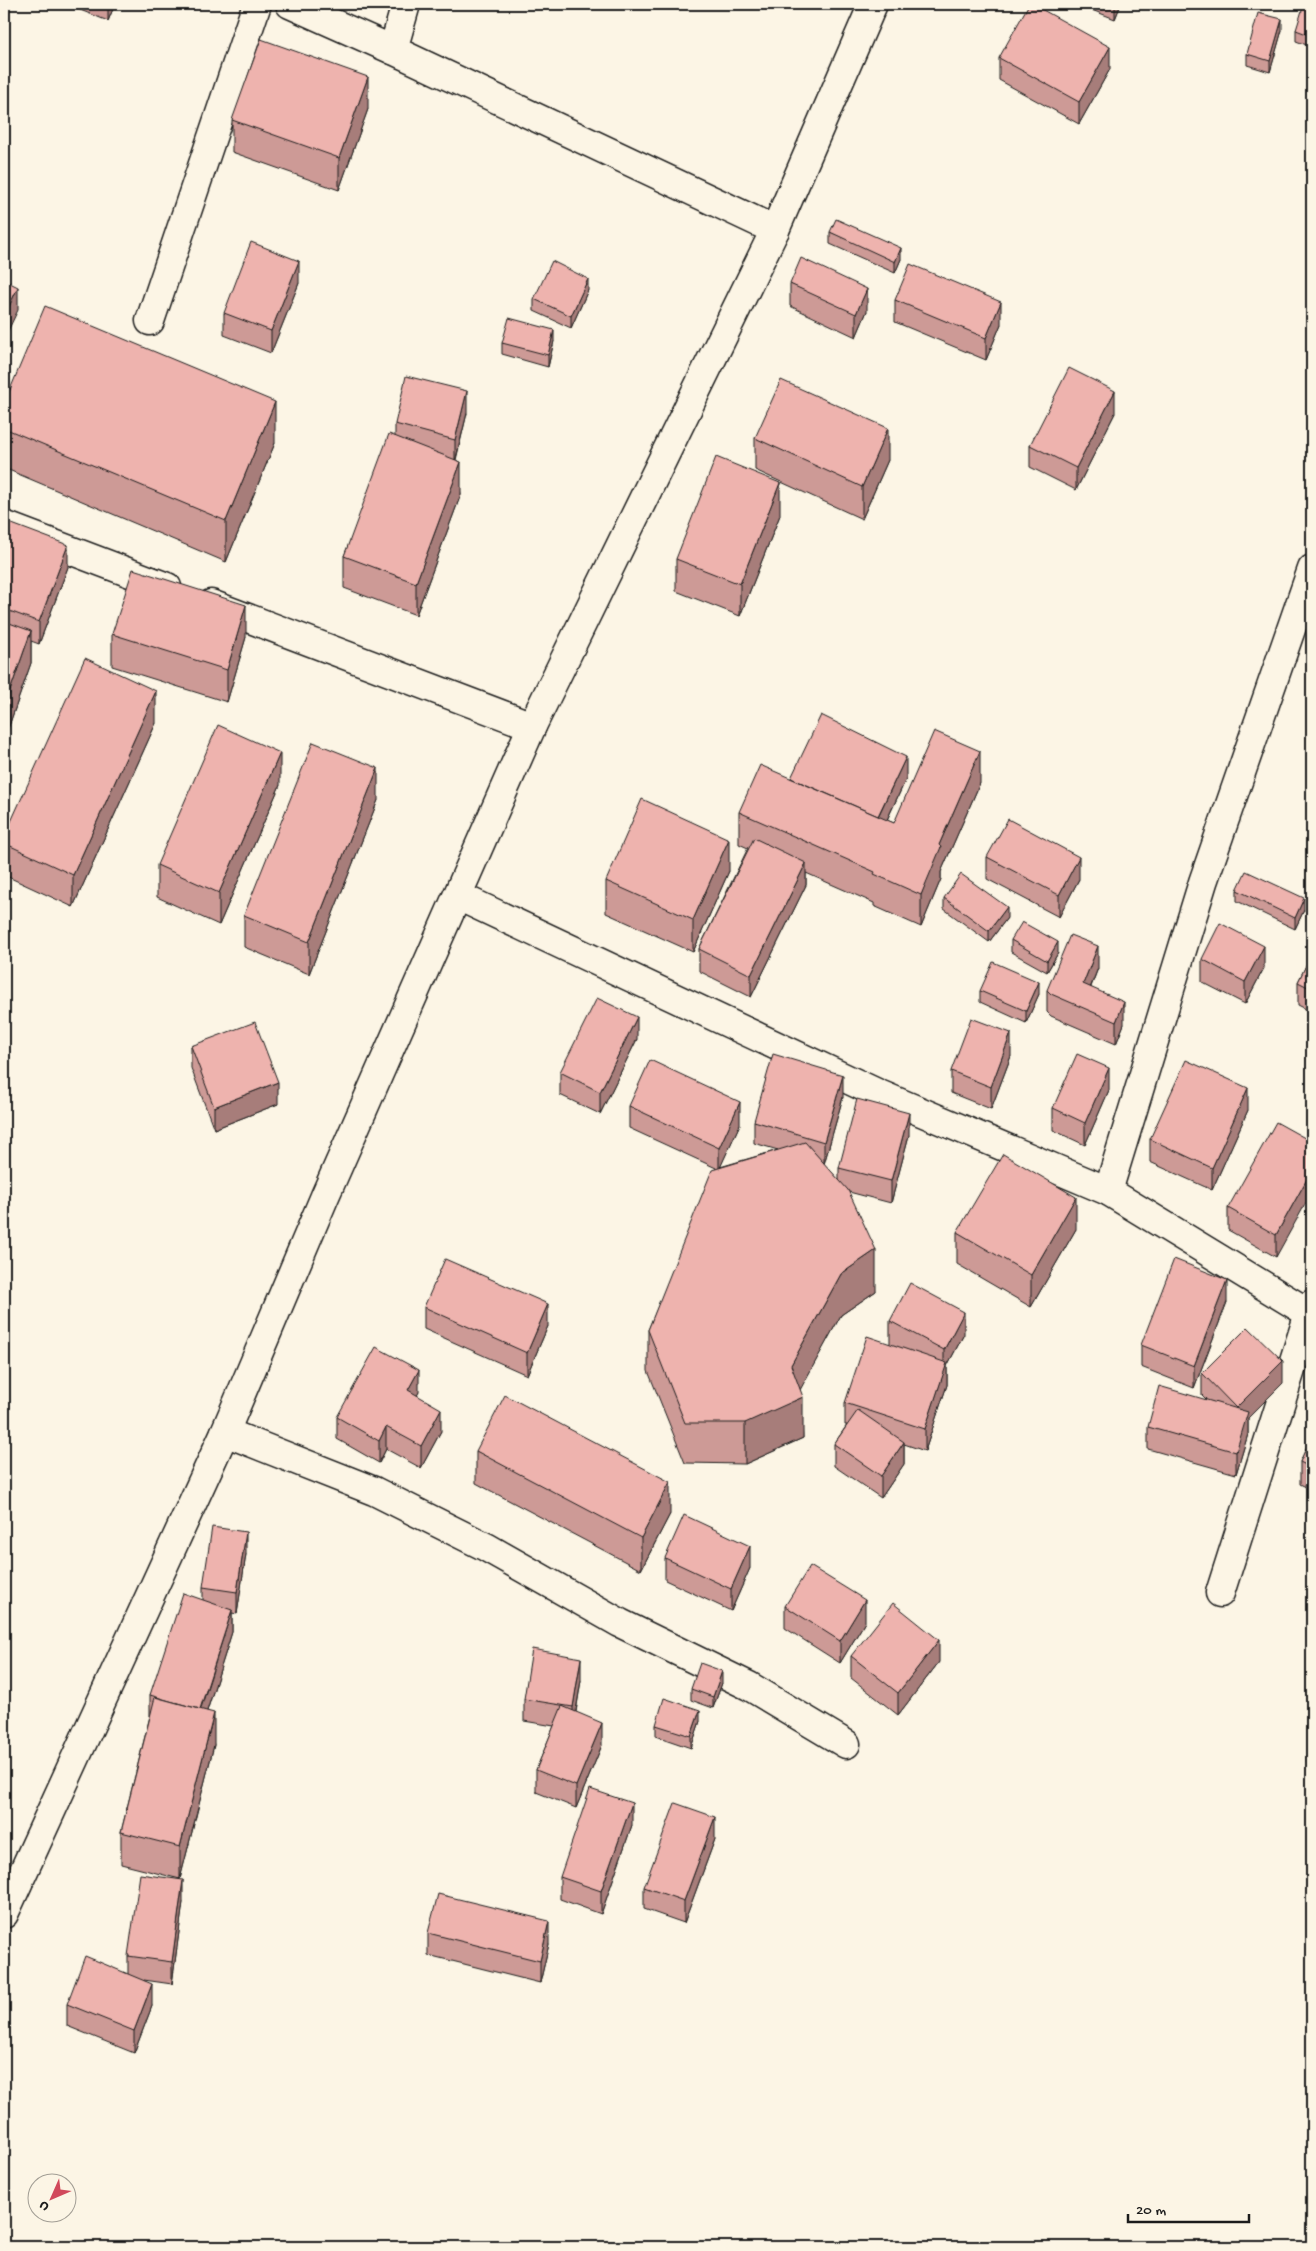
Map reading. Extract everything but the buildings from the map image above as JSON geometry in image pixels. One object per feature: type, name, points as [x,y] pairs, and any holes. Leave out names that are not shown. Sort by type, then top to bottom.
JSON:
[{"type":"street","points":[[150,321],[258,4]]},
{"type":"street","points":[[290,4],[393,50],[775,230]]},
{"type":"street","points":[[393,50],[406,4]]},
{"type":"street","points":[[4,1914],[225,1432],[325,1196],[532,726],[775,230],[873,4]]},
{"type":"street","points":[[4,525],[532,726]]},
{"type":"street","points":[[1108,1191],[1203,882],[1312,569]]},
{"type":"street","points":[[458,896],[879,1094],[1108,1191],[1311,1311],[1220,1593]]},
{"type":"street","points":[[225,1432],[374,1491],[486,1547],[620,1623],[749,1686],[846,1744]]}]
